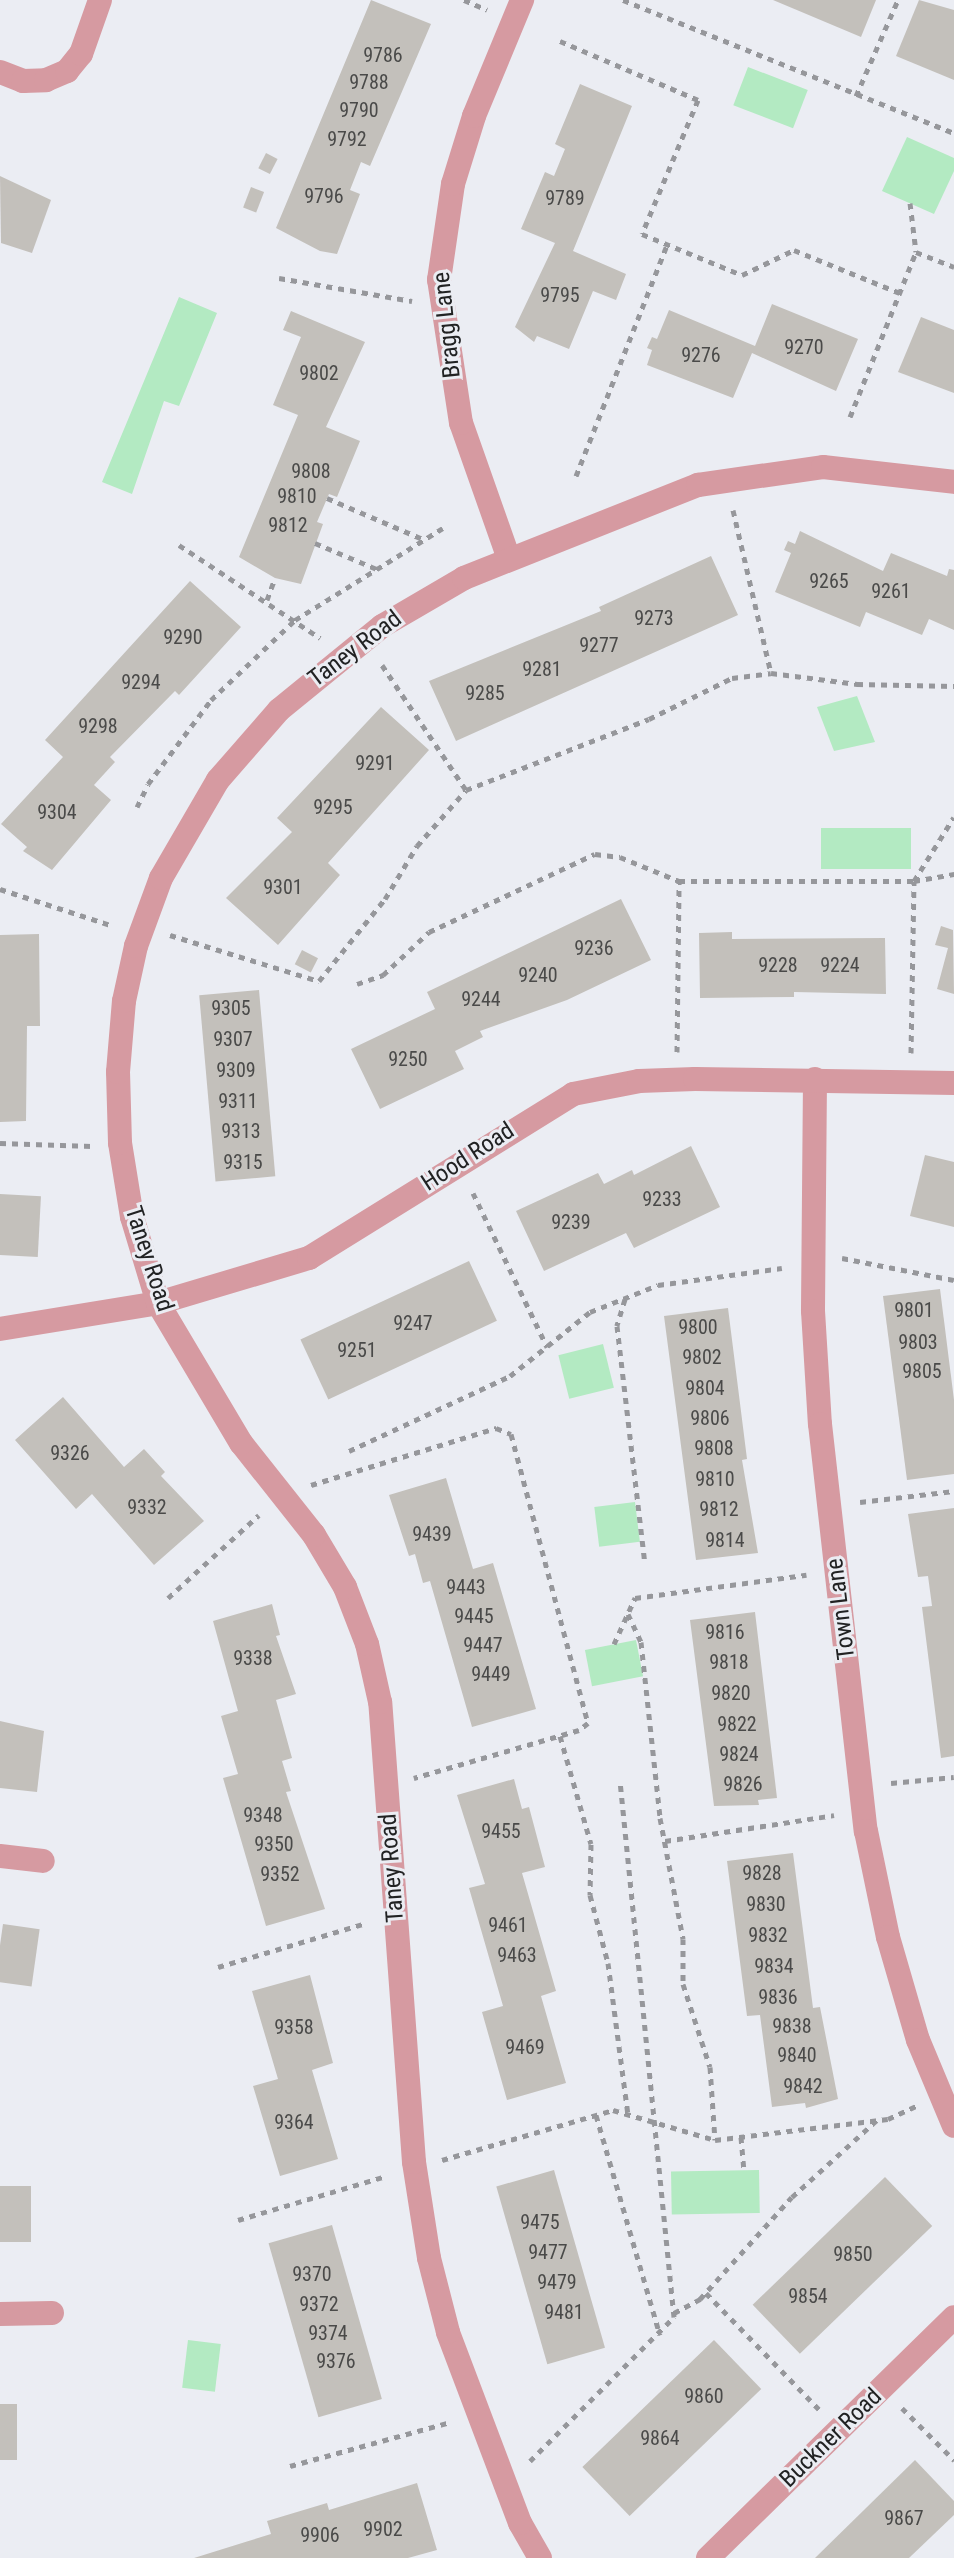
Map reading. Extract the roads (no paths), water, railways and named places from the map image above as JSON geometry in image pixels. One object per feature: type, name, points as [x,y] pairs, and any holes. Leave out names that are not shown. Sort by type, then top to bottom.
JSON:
[{"type":"street","points":[[0,72],[23,81],[46,80],[67,71],[81,54],[100,0]]},
{"type":"street","name":"Bragg Lane","points":[[509,559],[461,423],[441,306],[441,254],[453,184],[474,116],[522,0]]},
{"type":"street","name":"Taney Road","points":[[540,2558],[506,2485],[448,2332],[429,2258],[415,2168],[380,1702],[367,1644],[345,1587],[314,1535],[241,1443],[158,1303],[132,1217],[121,1147],[118,1072],[124,1001],[141,931],[161,878],[218,780],[279,710],[344,654],[420,602],[509,559],[665,495],[726,478],[823,467],[954,482]]},
{"type":"street","name":"Town Lane","points":[[815,1079],[814,1258],[820,1424],[863,1799],[888,1937],[940,2094],[954,2126]]},
{"type":"street","name":"Hood Road","points":[[0,1329],[158,1303],[309,1258],[573,1094],[676,1080],[911,1080],[954,1083]]},
{"type":"street","points":[[0,1856],[43,1861]]},
{"type":"street","points":[[0,2314],[52,2313]]},
{"type":"street","name":"Buckner Road","points":[[708,2558],[954,2317]]}]
